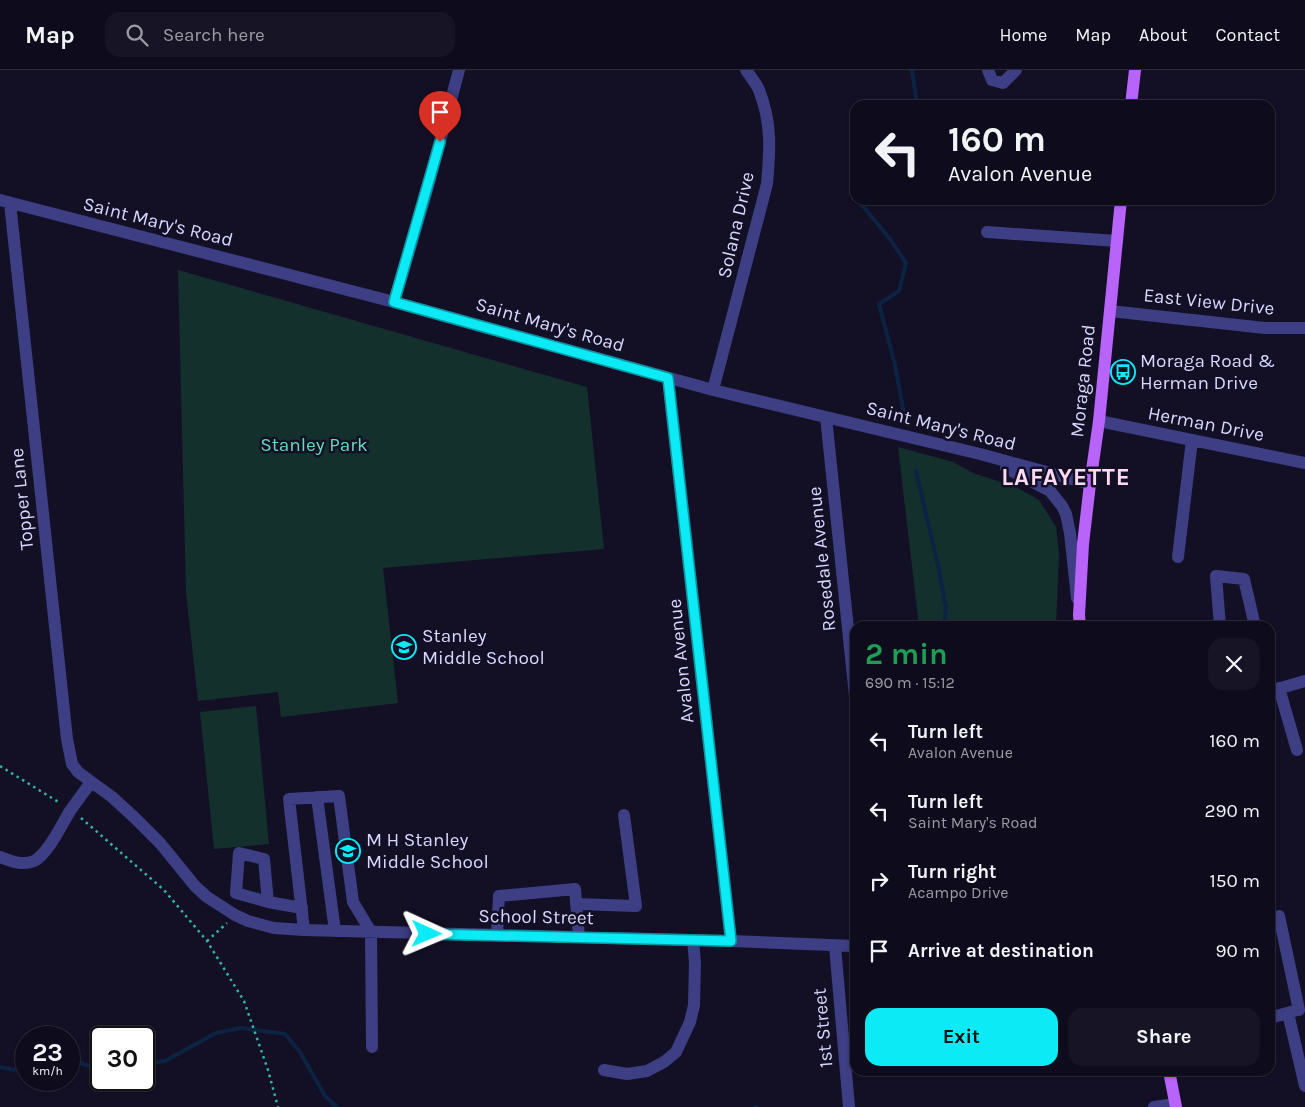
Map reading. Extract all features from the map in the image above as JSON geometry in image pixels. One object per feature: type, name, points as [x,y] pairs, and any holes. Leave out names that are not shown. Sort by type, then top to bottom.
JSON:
[{"type":"main road","points":[[1132,100],[1135,70]]},
{"type":"main road","name":"Moraga Road","points":[[1079,621],[1083,544],[1099,421],[1121,205]]},
{"type":"main road","points":[[1170,1076],[1176,1105]]},
{"type":"street","points":[[394,302],[427,190],[459,70]]},
{"type":"street","name":"Solana Drive","points":[[713,390],[767,184],[770,149],[769,124],[759,88],[746,70]]},
{"type":"street","points":[[988,70],[992,80],[1003,83],[1016,70]]},
{"type":"street","name":"Saint Mary's Road","points":[[5,202],[394,302],[713,390],[980,454],[1090,484]]},
{"type":"street","name":"Topper Lane","points":[[5,202],[67,739],[72,764],[78,772],[91,782]]},
{"type":"street","points":[[987,232],[1117,241]]},
{"type":"street","name":"East View Drive","points":[[1110,311],[1265,328],[1305,328]]},
{"type":"street","name":"Avalon Avenue","points":[[668,378],[731,941]]},
{"type":"street","name":"Rosedale Avenue","points":[[826,417],[850,648]]},
{"type":"street","name":"Herman Drive","points":[[1099,421],[1305,463]]},
{"type":"street","points":[[1178,557],[1192,440]]},
{"type":"street","points":[[980,454],[1050,491],[1062,506],[1066,514],[1070,533],[1079,621]]},
{"type":"street","points":[[1220,621],[1216,576],[1244,579],[1254,621]]},
{"type":"street","points":[[1275,688],[1305,681]]},
{"type":"street","points":[[1275,694],[1297,750]]},
{"type":"street","points":[[0,857],[15,863],[33,861],[40,857],[55,838],[71,810],[91,782]]},
{"type":"street","name":"School Street","points":[[91,782],[112,797],[135,818],[160,843],[195,886],[207,897],[235,915],[260,925],[304,930],[731,941],[850,946]]},
{"type":"street","points":[[304,930],[289,799],[339,796],[353,902],[371,932],[372,1047]]},
{"type":"street","points":[[316,797],[335,931]]},
{"type":"street","points":[[576,904],[636,906],[624,815]]},
{"type":"street","points":[[497,935],[499,896],[575,889],[579,937]]},
{"type":"street","points":[[268,902],[302,908]]},
{"type":"street","points":[[1279,916],[1297,1010],[1305,1086]]},
{"type":"street","points":[[604,1070],[627,1074],[647,1071],[664,1062],[676,1052],[690,1022],[694,1005],[695,962],[693,940]]},
{"type":"street","name":"1st Street","points":[[835,946],[849,1107]]},
{"type":"street","points":[[1275,1017],[1297,1010]]},
{"type":"street","points":[[1154,1107],[1176,1105]]},
{"type":"path","points":[[0,766],[71,810],[164,890],[207,941],[244,1001],[268,1070],[278,1107]]},
{"type":"path","points":[[207,941],[235,915]]},
{"type":"green space","name":"Stanley Park","points":[[178,270],[587,387],[604,549],[383,568],[398,703],[281,717],[278,692],[198,701],[186,592]]},
{"type":"green space","points":[[898,447],[953,462],[973,473],[1016,487],[1039,500],[1056,527],[1059,553],[1056,621],[918,621]]},
{"type":"green space","points":[[256,706],[269,844],[214,849],[200,712]]},
{"type":"waterway","points":[[912,70],[916,100]]},
{"type":"waterway","points":[[862,205],[890,239],[906,263],[899,291],[879,304],[895,365],[904,414]]},
{"type":"waterway","points":[[916,471],[939,570],[946,608],[945,621]]},
{"type":"waterway","points":[[155,1062],[165,1061],[216,1033],[241,1028],[285,1034],[300,1052],[325,1096],[337,1107]]},
{"type":"waterway","points":[[80,1063],[90,1066]]},
{"type":"waterway","points":[[0,1067],[15,1070]]},
{"type":"place","name":"Moraga Road & Herman Drive","points":[[1123,372]]},
{"type":"place","name":"Stanley Middle School","points":[[404,647]]},
{"type":"place","name":"M H Stanley Middle School","points":[[348,851]]},
{"type":"district","name":"LAFAYETTE","points":[[1066,477]]},
{"type":"route","points":[[427,934],[731,941],[668,378],[394,302],[440,142]]}]
